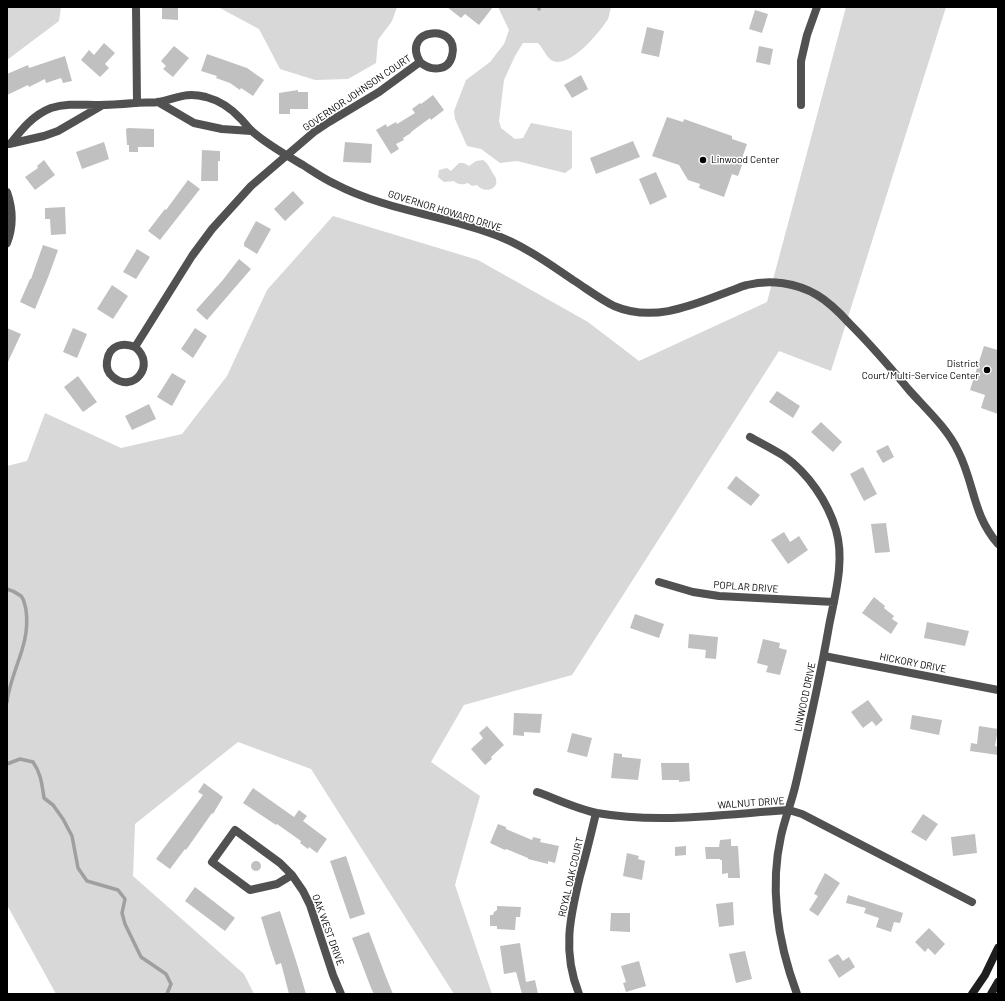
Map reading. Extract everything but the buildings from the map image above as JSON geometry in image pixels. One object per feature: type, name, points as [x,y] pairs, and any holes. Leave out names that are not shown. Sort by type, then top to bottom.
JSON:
[{"type":"main road","points":[[972,994],[985,975],[998,948]]},
{"type":"main road","points":[[990,994],[998,982]]},
{"type":"street","points":[[136,7],[137,103]]},
{"type":"street","points":[[801,105],[801,61],[806,35],[817,7]]},
{"type":"street","name":"GOVERNOR JOHNSON COURT","points":[[428,33],[438,33],[444,35],[449,40],[452,46],[452,57],[444,66],[438,69],[432,69],[425,67],[420,62],[416,51],[417,45],[423,36],[428,33]]},
{"type":"street","name":"GOVERNOR JOHNSON COURT","points":[[135,347],[192,256],[230,207],[251,186],[314,132],[379,92],[420,62]]},
{"type":"street","name":"GOVERNOR HOWARD DRIVE","points":[[9,145],[23,127],[36,116],[49,109],[66,104],[102,105],[158,102],[176,96],[190,94],[202,96],[217,100],[229,107],[239,116],[251,131],[287,156],[334,184],[366,197],[490,233],[516,244],[543,259],[597,297],[633,312],[651,314],[669,312],[685,308],[749,284],[782,283],[800,286],[834,307],[868,342],[952,439],[968,472],[975,503],[981,519],[987,531],[998,544]]},
{"type":"street","points":[[158,102],[194,123],[222,129],[251,131]]},
{"type":"street","name":"GOVERNOR HOWARD DRIVE","points":[[9,145],[58,131],[102,105]]},
{"type":"street","points":[[7,192],[12,205],[11,232],[7,243]]},
{"type":"street","points":[[122,344],[128,344],[135,347],[140,350],[144,362],[144,368],[140,375],[130,382],[115,379],[110,375],[107,369],[108,356],[111,350],[122,344]]},
{"type":"street","name":"LINWOOD DRIVE","points":[[750,437],[782,455],[803,474],[818,492],[836,530],[839,548],[840,571],[824,656],[796,786],[781,835],[778,856],[776,918],[782,947],[797,994]]},
{"type":"street","name":"POPLAR DRIVE","points":[[659,582],[693,592],[720,596],[834,602]]},
{"type":"street","name":"HICKORY DRIVE","points":[[824,656],[998,690]]},
{"type":"street","name":"WALNUT DRIVE","points":[[537,792],[596,813],[648,818],[674,818],[789,810],[802,814],[972,902]]},
{"type":"street","name":"ROYAL OAK COURT","points":[[579,994],[571,967],[569,943],[570,922],[596,813]]},
{"type":"street","name":"OAK WEST DRIVE","points":[[292,875],[277,884],[250,890],[212,862],[235,830],[280,863],[292,875],[310,905],[333,975],[341,994]]},
{"type":"shaded area","points":[[7,7],[61,7],[59,21],[7,60]]},
{"type":"shaded area","points":[[218,7],[397,7],[392,21],[378,40],[376,63],[348,79],[315,80],[280,69],[259,29]]},
{"type":"shaded area","points":[[498,7],[611,7],[608,19],[591,41],[566,60],[558,62],[551,60],[538,43],[523,43],[504,80],[499,121],[501,128],[515,139],[523,138],[531,123],[572,131],[572,168],[565,173],[517,161],[500,163],[481,149],[467,146],[455,119],[454,111],[466,80],[490,62],[504,44],[509,30]]},
{"type":"shaded area","points":[[846,7],[946,7],[831,371],[779,351],[572,675],[464,705],[431,762],[480,796],[455,885],[492,994],[454,994],[311,769],[238,742],[135,824],[133,876],[244,974],[254,994],[56,994],[7,905],[7,466],[27,461],[45,413],[121,448],[182,434],[227,376],[267,290],[333,216],[478,260],[588,322],[639,361],[767,302]]},
{"type":"shaded area","points":[[483,160],[488,165],[496,179],[495,186],[490,190],[479,188],[477,185],[472,186],[468,183],[460,184],[454,181],[444,182],[438,177],[439,170],[447,168],[451,171],[459,163],[464,163],[469,166],[476,161]]},
{"type":"waterway","points":[[7,589],[22,597],[26,610],[27,623],[23,646],[12,679],[7,702]]},
{"type":"waterway","points":[[7,764],[20,759],[33,762],[36,766],[42,784],[44,798],[53,805],[63,819],[72,836],[78,868],[87,881],[118,890],[125,899],[122,913],[125,924],[141,957],[166,974],[171,984],[167,994]]},
{"type":"place","name":"Linwood Center","points":[[703,160]]},
{"type":"place","name":"District Court/Multi-Service Center","points":[[987,370]]}]
